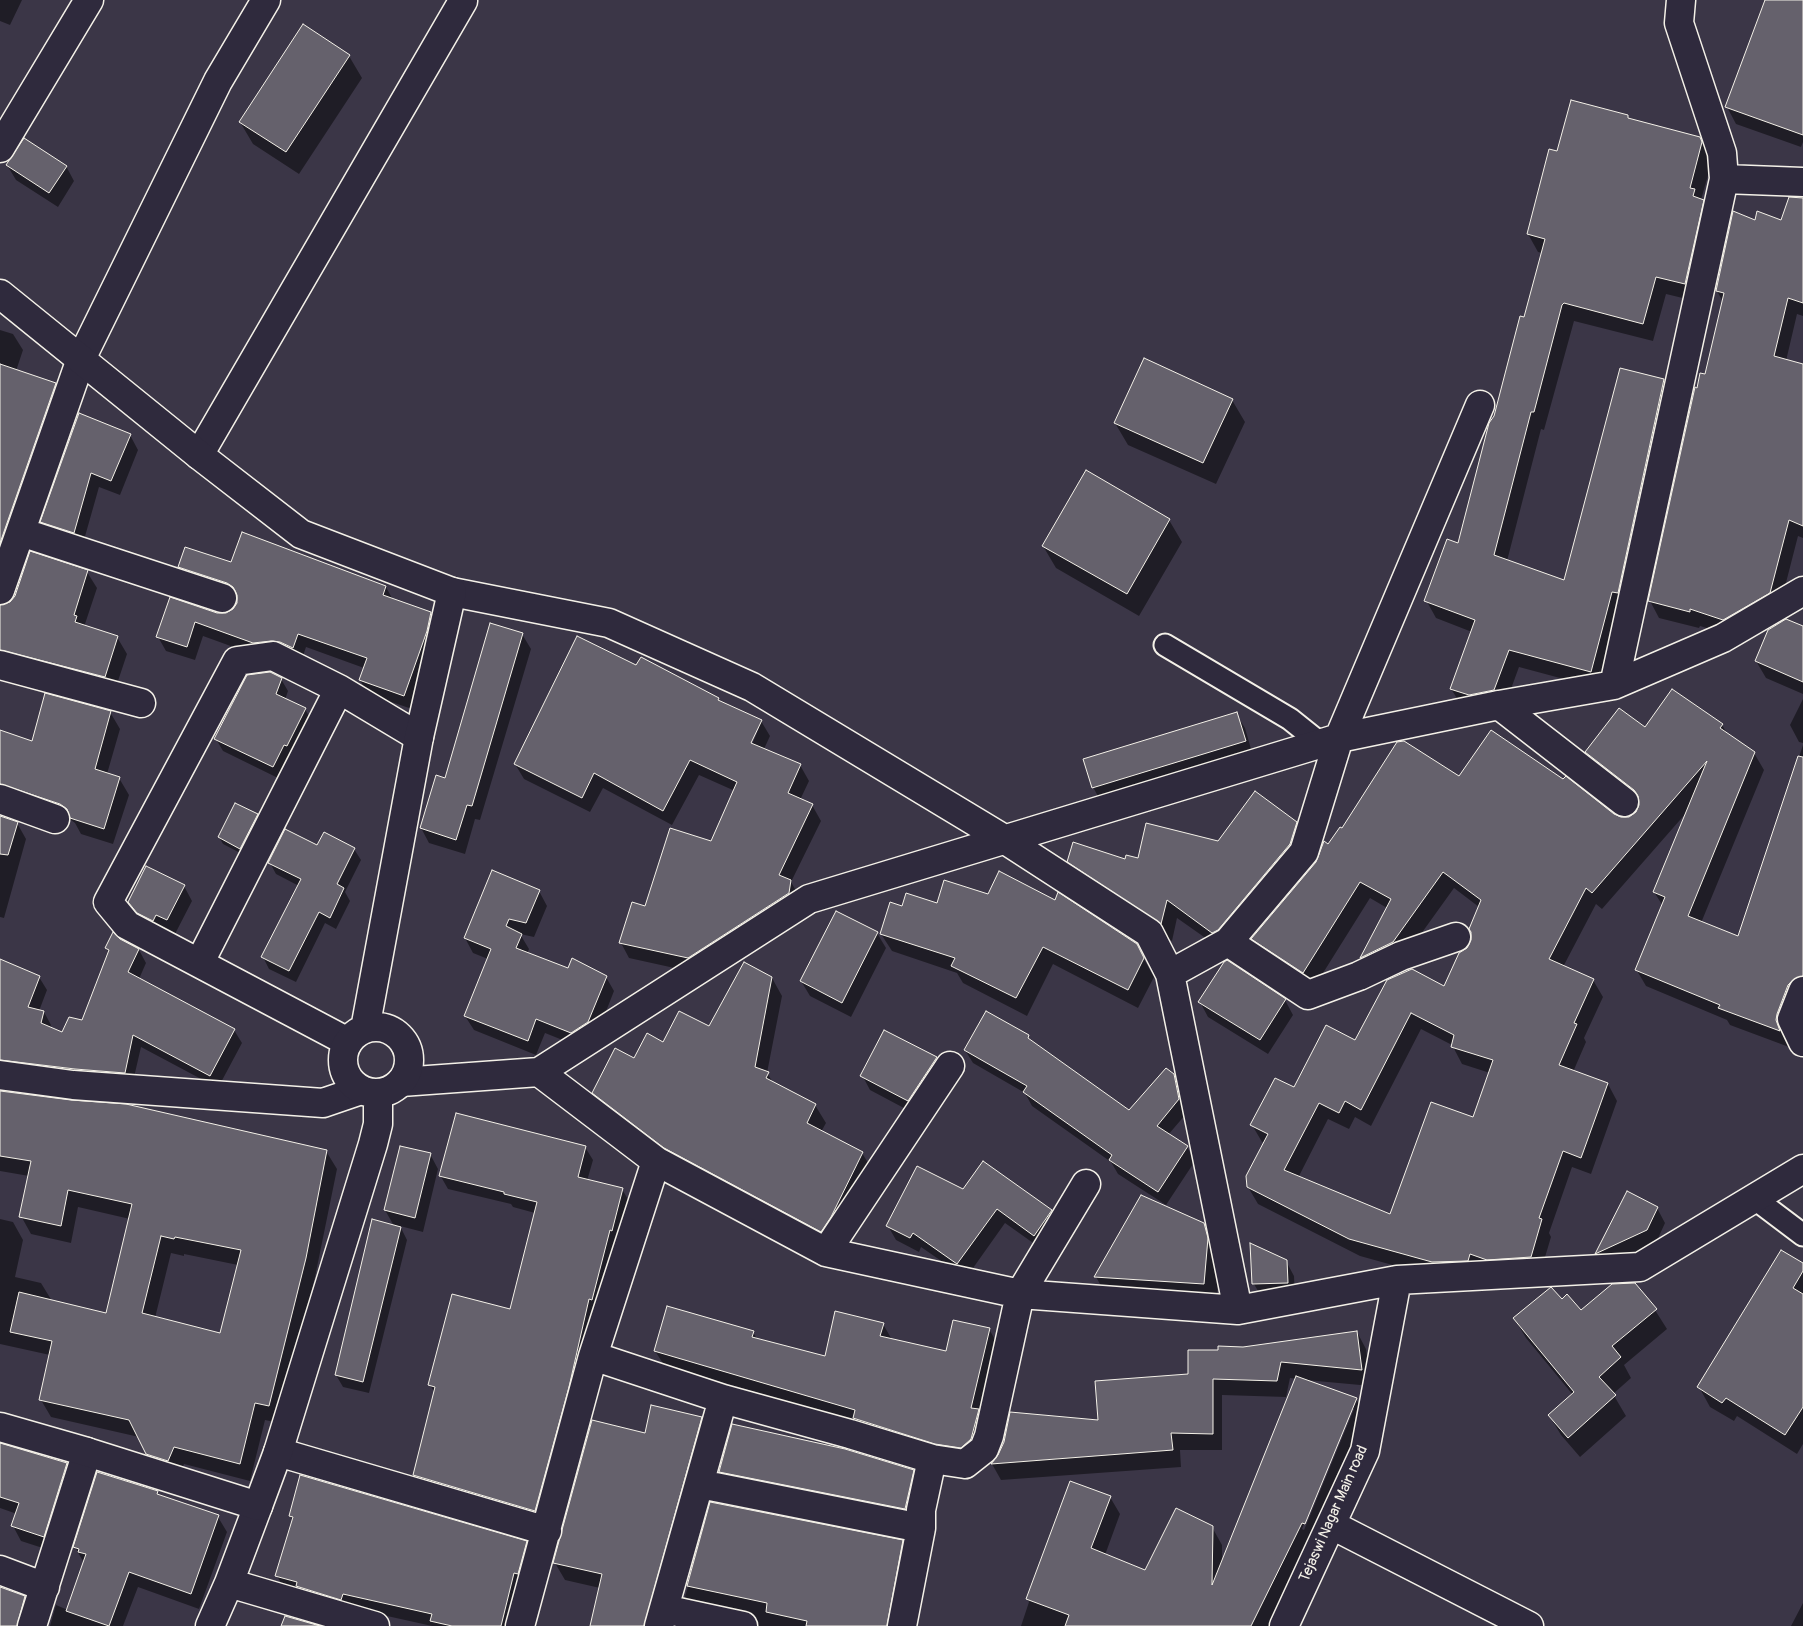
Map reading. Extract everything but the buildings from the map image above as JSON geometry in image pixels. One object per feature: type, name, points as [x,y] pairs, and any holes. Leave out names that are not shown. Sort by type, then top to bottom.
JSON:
[{"type":"street","points":[[0,148],[89,0]]},
{"type":"street","points":[[0,590],[81,359],[218,80],[266,0]]},
{"type":"street","points":[[198,455],[463,0]]},
{"type":"street","points":[[1614,684],[1724,179],[1722,153],[1679,23],[1680,0]]},
{"type":"street","points":[[1724,179],[1803,182]]},
{"type":"street","points":[[0,294],[198,455],[301,534],[452,592],[609,623],[752,687],[1004,839],[1149,933],[1170,974],[1238,1310]]},
{"type":"street","points":[[1170,974],[1228,942],[1304,852],[1330,741],[1480,405]]},
{"type":"street","points":[[21,532],[222,598]]},
{"type":"street","points":[[357,1035],[419,737],[452,592]]},
{"type":"street","points":[[0,1075],[73,1085],[323,1103],[380,1088],[539,1072],[809,900],[1330,741],[1499,704],[1614,684],[1724,638],[1803,592]]},
{"type":"street","points":[[357,1035],[200,962],[127,925],[108,902],[237,661],[273,656],[339,689],[419,737]]},
{"type":"street","points":[[0,665],[141,703]]},
{"type":"street","points":[[200,962],[339,689]]},
{"type":"street","points":[[1499,704],[1624,802]]},
{"type":"street","points":[[0,799],[55,819]]},
{"type":"street","points":[[1228,942],[1308,995],[1359,976],[1401,956],[1456,937]]},
{"type":"street","points":[[1803,991],[1792,1019],[1803,1042]]},
{"type":"street","points":[[376,1027],[387,1029],[396,1034],[404,1041],[408,1051],[407,1073],[380,1088],[352,1083],[342,1063],[343,1052],[357,1035],[376,1027]]},
{"type":"street","points":[[826,1252],[950,1066]]},
{"type":"street","points":[[539,1072],[656,1160],[826,1252],[1020,1294],[1238,1310],[1397,1280],[1640,1267],[1803,1168]]},
{"type":"street","points":[[210,1626],[229,1583],[278,1452],[373,1144],[378,1124],[380,1088]]},
{"type":"street","points":[[520,1626],[594,1356],[656,1160]]},
{"type":"street","points":[[594,1356],[723,1399],[932,1459],[965,1464],[984,1450],[989,1436],[1020,1294],[1086,1184]]},
{"type":"street","name":"Tejaswi Nagar Main road","points":[[1284,1626],[1365,1451],[1397,1280]]},
{"type":"street","points":[[723,1399],[661,1618],[743,1626]]},
{"type":"street","points":[[0,1427],[87,1452],[258,1506]]},
{"type":"street","points":[[32,1626],[87,1452]]},
{"type":"street","points":[[278,1452],[547,1531]]},
{"type":"street","points":[[902,1626],[921,1528],[921,1510],[932,1459]]},
{"type":"street","points":[[700,1484],[921,1528]]},
{"type":"street","points":[[1332,1525],[1530,1626]]},
{"type":"street","points":[[0,1570],[45,1587]]},
{"type":"street","points":[[229,1583],[363,1624]]},
{"type":"lane","points":[[1165,645],[1330,741]]},
{"type":"lane","points":[[1754,1198],[1803,1235]]}]
